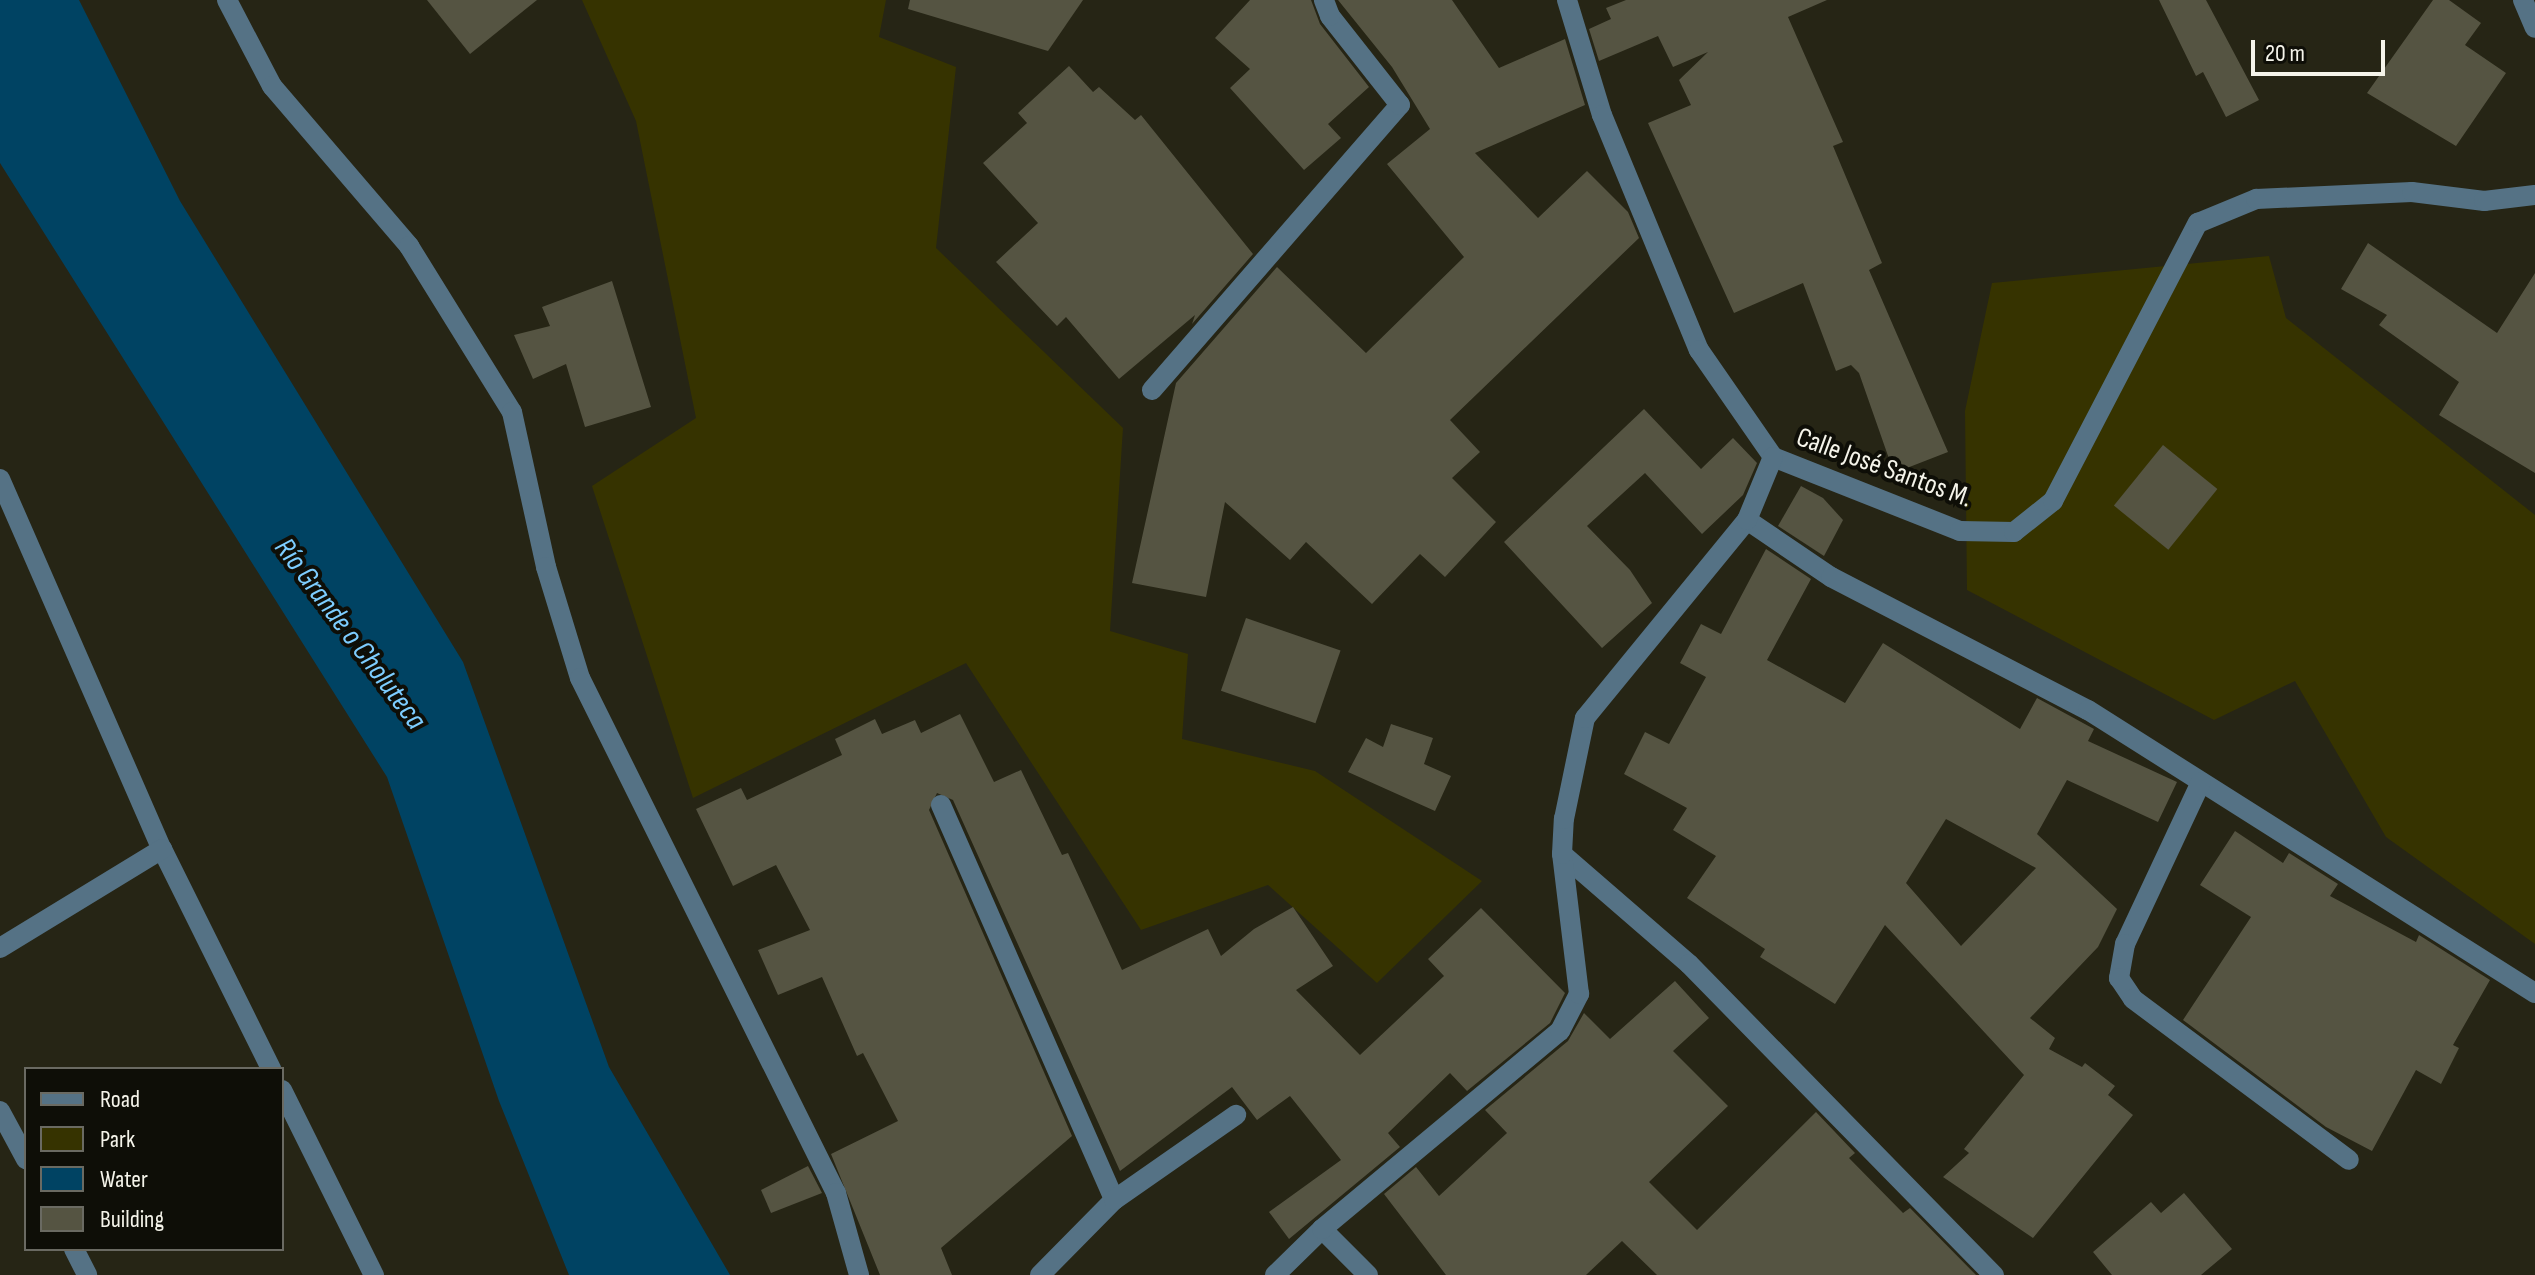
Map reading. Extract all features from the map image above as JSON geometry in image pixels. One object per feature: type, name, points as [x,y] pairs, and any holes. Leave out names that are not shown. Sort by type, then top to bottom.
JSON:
[{"type":"street","points":[[227,0],[272,86],[409,246],[512,412],[546,567],[580,678],[836,1193],[859,1275]]},
{"type":"street","points":[[1152,390],[1400,105],[1330,16],[1324,0]]},
{"type":"street","name":"Calle José Santos M.","points":[[1567,0],[1602,115],[1699,350],[1773,457],[1960,531],[2014,532],[2053,501],[2198,223],[2256,199],[2412,192],[2484,201],[2535,195]]},
{"type":"street","points":[[2523,0],[2535,28]]},
{"type":"street","points":[[1275,1275],[1322,1229],[1560,1031],[1579,994],[1562,854],[1564,819],[1585,718],[1747,520],[1773,457]]},
{"type":"street","points":[[0,479],[162,849],[270,1067]]},
{"type":"street","points":[[1747,520],[1831,577],[2088,710],[2535,993]]},
{"type":"street","points":[[2201,782],[2125,944],[2119,978],[2133,999],[2349,1160]]},
{"type":"street","points":[[941,805],[1114,1200]]},
{"type":"street","points":[[0,948],[162,849]]},
{"type":"street","points":[[1562,854],[1689,964],[1994,1275]]},
{"type":"street","points":[[284,1094],[374,1275]]},
{"type":"street","points":[[0,1111],[24,1155]]},
{"type":"street","points":[[1040,1275],[1114,1200],[1236,1115]]},
{"type":"street","points":[[1322,1229],[1368,1275]]},
{"type":"street","points":[[75,1251],[87,1275]]},
{"type":"green space","points":[[582,0],[886,0],[879,37],[956,67],[936,248],[1123,428],[1110,631],[1188,654],[1182,739],[1315,771],[1482,881],[1377,983],[1268,885],[1141,930],[966,663],[693,798],[592,486],[696,418],[636,121]]},
{"type":"green space","points":[[2269,256],[2286,318],[2535,515],[2535,944],[2386,837],[2295,681],[2214,720],[1967,590],[1965,411],[1992,283]]},
{"type":"water","name":"Río Grande o Choluteca","points":[[0,0],[79,0],[180,201],[463,662],[609,1067],[730,1275],[569,1275],[499,1101],[387,777],[0,163]]},
{"type":"building","points":[[427,0],[537,0],[470,54]]},
{"type":"building","points":[[910,0],[1083,0],[1048,51],[908,9]]},
{"type":"building","points":[[1250,0],[1311,0],[1320,24],[1369,87],[1328,124],[1341,138],[1304,170],[1230,88],[1250,69],[1215,38]]},
{"type":"building","points":[[1338,0],[1452,0],[1499,68],[1565,39],[1585,105],[1475,153],[1538,218],[1587,171],[1628,212],[1639,238],[1450,420],[1480,452],[1452,478],[1496,522],[1445,577],[1420,554],[1372,604],[1306,542],[1290,560],[1225,502],[1206,597],[1132,583],[1176,383],[1277,267],[1366,353],[1464,257],[1387,164],[1430,129],[1392,67]]},
{"type":"building","points":[[1626,0],[1827,0],[1788,17],[1843,142],[1833,146],[1882,263],[1869,270],[1948,452],[1894,473],[1859,373],[1851,365],[1836,371],[1803,283],[1734,313],[1648,123],[1691,105],[1679,80],[1708,52],[1673,67],[1658,36],[1599,61],[1589,29],[1611,19],[1606,8]]},
{"type":"building","points":[[2159,0],[2206,0],[2259,100],[2226,117],[2203,72],[2196,76]]},
{"type":"building","points":[[2433,0],[2449,0],[2481,23],[2465,45],[2506,73],[2456,146],[2367,93]]},
{"type":"building","points":[[1069,66],[1093,92],[1099,87],[1135,120],[1141,115],[1253,254],[1192,324],[1195,315],[1119,379],[1066,317],[1057,326],[996,262],[1038,223],[983,163],[1027,123],[1018,113]]},
{"type":"building","points":[[2368,243],[2497,333],[2535,273],[2535,473],[2439,415],[2459,382],[2379,325],[2387,315],[2341,289]]},
{"type":"building","points":[[612,281],[651,407],[585,427],[566,364],[533,379],[514,335],[550,326],[542,307]]},
{"type":"building","points":[[1644,409],[1701,469],[1733,438],[1757,463],[1743,495],[1702,534],[1645,473],[1587,526],[1630,570],[1652,603],[1602,648],[1504,542]]},
{"type":"building","points":[[2163,445],[2217,489],[2168,550],[2114,506]]},
{"type":"building","points":[[1801,486],[1823,498],[1843,520],[1824,556],[1778,526]]},
{"type":"building","points":[[1766,549],[1811,579],[1767,660],[1845,703],[1883,643],[2020,729],[2037,698],[2094,729],[2088,741],[2177,782],[2158,822],[2067,780],[2037,834],[2117,909],[2098,947],[2030,1018],[2055,1038],[2049,1049],[2082,1067],[2085,1063],[2115,1086],[2108,1095],[2133,1115],[2033,1238],[1943,1177],[1969,1153],[1964,1149],[2024,1075],[1885,925],[1835,1004],[1760,957],[1765,949],[1687,898],[1716,856],[1673,830],[1687,808],[1624,774],[1645,732],[1669,744],[1706,677],[1680,663],[1701,624],[1721,634]],"holes":[[[1946,819],[2036,868],[1961,946],[1906,883]]]},
{"type":"building","points":[[1246,618],[1341,651],[1315,723],[1221,691]]},
{"type":"building","points":[[960,714],[994,782],[1021,770],[1062,855],[1068,853],[1122,970],[1208,929],[1221,956],[1254,929],[1293,907],[1333,966],[1296,990],[1360,1055],[1444,976],[1428,959],[1481,908],[1565,993],[1550,1023],[1467,1091],[1450,1073],[1388,1133],[1400,1147],[1289,1239],[1269,1212],[1341,1160],[1290,1096],[1257,1120],[1232,1087],[1120,1171],[953,800],[937,793],[929,810],[1072,1136],[941,1248],[952,1275],[880,1275],[831,1154],[898,1121],[863,1053],[857,1056],[822,977],[778,995],[758,950],[810,930],[776,865],[733,886],[696,809],[741,788],[747,800],[842,755],[835,739],[875,719],[882,734],[915,720],[921,733]]},
{"type":"building","points":[[1391,724],[1433,738],[1424,764],[1451,776],[1435,811],[1348,772],[1366,738],[1383,747]]},
{"type":"building","points":[[2235,831],[2283,863],[2289,853],[2338,884],[2330,896],[2416,942],[2419,935],[2490,980],[2453,1045],[2459,1048],[2441,1084],[2416,1070],[2372,1151],[2326,1127],[2183,1020],[2251,917],[2200,885]]},
{"type":"building","points":[[1675,981],[1709,1018],[1673,1051],[1728,1106],[1649,1182],[1697,1230],[1816,1112],[1855,1153],[1849,1158],[1903,1213],[1910,1208],[1976,1275],[1657,1275],[1622,1241],[1586,1275],[1446,1275],[1384,1194],[1416,1167],[1439,1196],[1507,1133],[1485,1110],[1568,1041],[1584,1013],[1610,1039]]},
{"type":"building","points":[[808,1166],[822,1193],[771,1213],[761,1190]]},
{"type":"building","points":[[2184,1193],[2232,1249],[2201,1275],[2112,1275],[2093,1252],[2151,1202],[2161,1213]]}]
